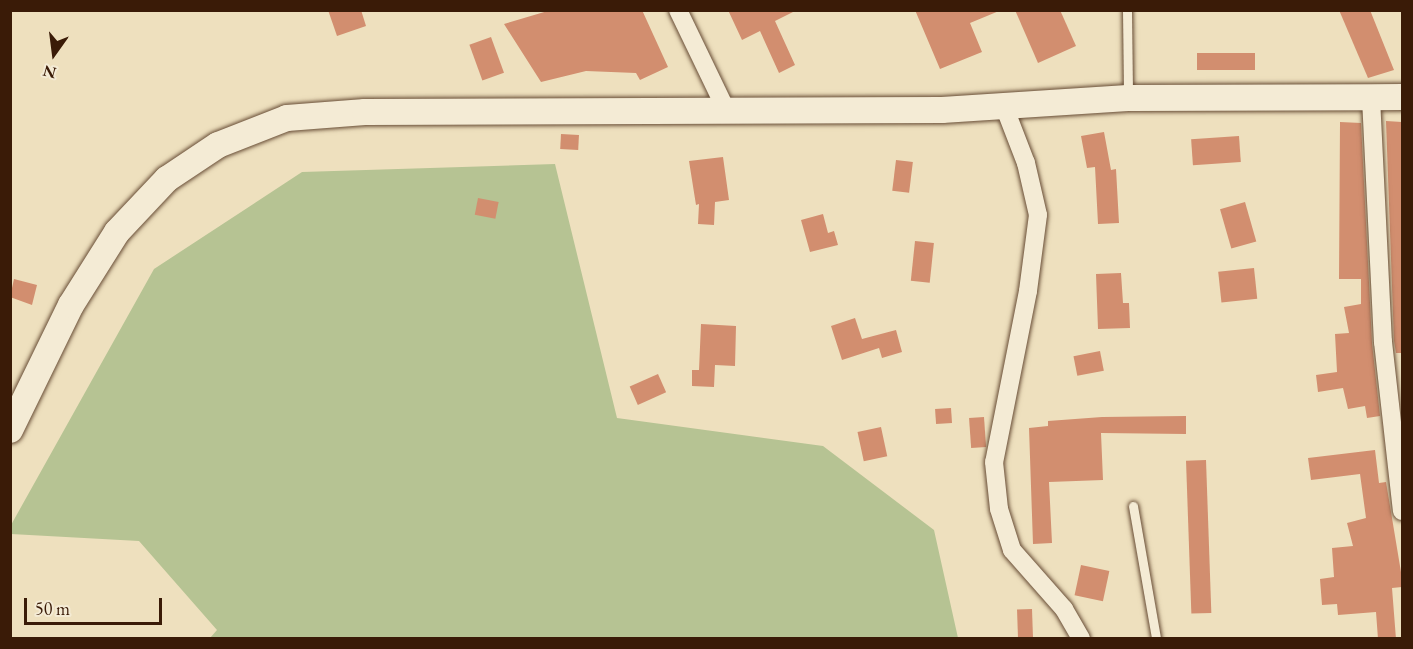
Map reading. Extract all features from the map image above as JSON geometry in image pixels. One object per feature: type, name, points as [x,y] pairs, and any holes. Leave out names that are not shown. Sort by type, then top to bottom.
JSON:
[{"type":"main road","points":[[10,430],[71,304],[117,232],[167,179],[218,145],[252,129],[286,118],[365,112],[727,112],[1004,106],[1128,98],[1402,97]]},
{"type":"street","points":[[678,10],[727,112]]},
{"type":"street","points":[[1371,98],[1383,342],[1402,511]]},
{"type":"street","points":[[1004,106],[1026,163],[1038,215],[1028,291],[994,462],[999,509],[1012,550],[1064,609],[1082,639]]},
{"type":"lane","points":[[1127,10],[1128,98]]},
{"type":"lane","points":[[1132,506],[1156,639]]},
{"type":"green space","points":[[555,164],[617,418],[823,446],[934,530],[958,638],[210,638],[217,630],[139,541],[11,534],[11,525],[154,269],[302,172]]},
{"type":"building","points":[[328,10],[361,10],[366,26],[337,36]]},
{"type":"building","points":[[551,10],[642,10],[668,67],[640,80],[636,73],[586,71],[541,82],[504,24]]},
{"type":"building","points":[[728,10],[797,10],[775,21],[795,65],[779,73],[760,31],[742,40]]},
{"type":"building","points":[[915,10],[999,11],[970,23],[982,52],[940,69]]},
{"type":"building","points":[[1015,10],[1060,10],[1076,46],[1038,63]]},
{"type":"building","points":[[1339,10],[1370,10],[1394,70],[1368,78]]},
{"type":"building","points":[[491,37],[504,73],[482,81],[469,45]]},
{"type":"building","points":[[1197,53],[1255,53],[1255,70],[1197,70]]},
{"type":"building","points":[[1386,121],[1402,122],[1402,353],[1396,353],[1394,341]]},
{"type":"building","points":[[1340,122],[1361,123],[1372,343],[1380,416],[1367,418],[1365,406],[1348,409],[1343,388],[1318,392],[1316,375],[1337,372],[1335,334],[1349,333],[1344,307],[1361,304],[1361,279],[1339,279]]},
{"type":"building","points":[[1104,132],[1111,170],[1116,169],[1119,223],[1098,224],[1095,167],[1087,168],[1081,136]]},
{"type":"building","points":[[561,134],[579,135],[578,150],[560,149]]},
{"type":"building","points":[[1239,136],[1241,162],[1193,165],[1191,139]]},
{"type":"building","points":[[723,157],[729,200],[715,202],[714,225],[698,224],[699,204],[696,205],[689,161]]},
{"type":"building","points":[[896,160],[913,162],[909,193],[892,191]]},
{"type":"building","points":[[478,198],[499,202],[495,219],[475,215]]},
{"type":"building","points":[[1245,202],[1256,241],[1231,249],[1220,209]]},
{"type":"building","points":[[823,214],[828,233],[834,231],[838,245],[810,252],[801,220]]},
{"type":"building","points":[[915,241],[934,243],[930,283],[911,281]]},
{"type":"building","points":[[1254,268],[1257,299],[1221,303],[1218,272]]},
{"type":"building","points":[[1121,273],[1123,303],[1129,303],[1130,328],[1098,329],[1096,274]]},
{"type":"building","points":[[14,279],[37,285],[32,305],[10,297]]},
{"type":"building","points":[[855,318],[862,339],[896,330],[902,352],[882,358],[879,348],[842,360],[831,326]]},
{"type":"building","points":[[701,324],[736,326],[735,366],[715,365],[714,387],[692,386],[692,370],[699,370]]},
{"type":"building","points":[[1100,351],[1104,371],[1077,376],[1073,356]]},
{"type":"building","points":[[658,374],[666,392],[638,405],[630,387]]},
{"type":"building","points":[[951,408],[952,423],[936,424],[935,409]]},
{"type":"building","points":[[1186,416],[1186,434],[1101,433],[1103,480],[1049,482],[1052,543],[1033,544],[1029,428],[1048,426],[1048,421],[1102,417]]},
{"type":"building","points":[[984,417],[986,447],[971,448],[969,418]]},
{"type":"building","points":[[881,427],[887,456],[864,461],[858,432]]},
{"type":"building","points":[[1375,450],[1379,483],[1386,482],[1401,572],[1402,587],[1392,588],[1396,639],[1378,639],[1376,612],[1338,615],[1337,604],[1322,605],[1320,579],[1334,577],[1332,548],[1353,546],[1347,523],[1366,518],[1360,474],[1311,480],[1308,458]]},
{"type":"building","points":[[1206,460],[1211,613],[1191,614],[1186,461]]},
{"type":"building","points":[[1081,565],[1109,571],[1103,601],[1075,595]]},
{"type":"building","points":[[1032,609],[1033,638],[1018,638],[1017,610]]}]
